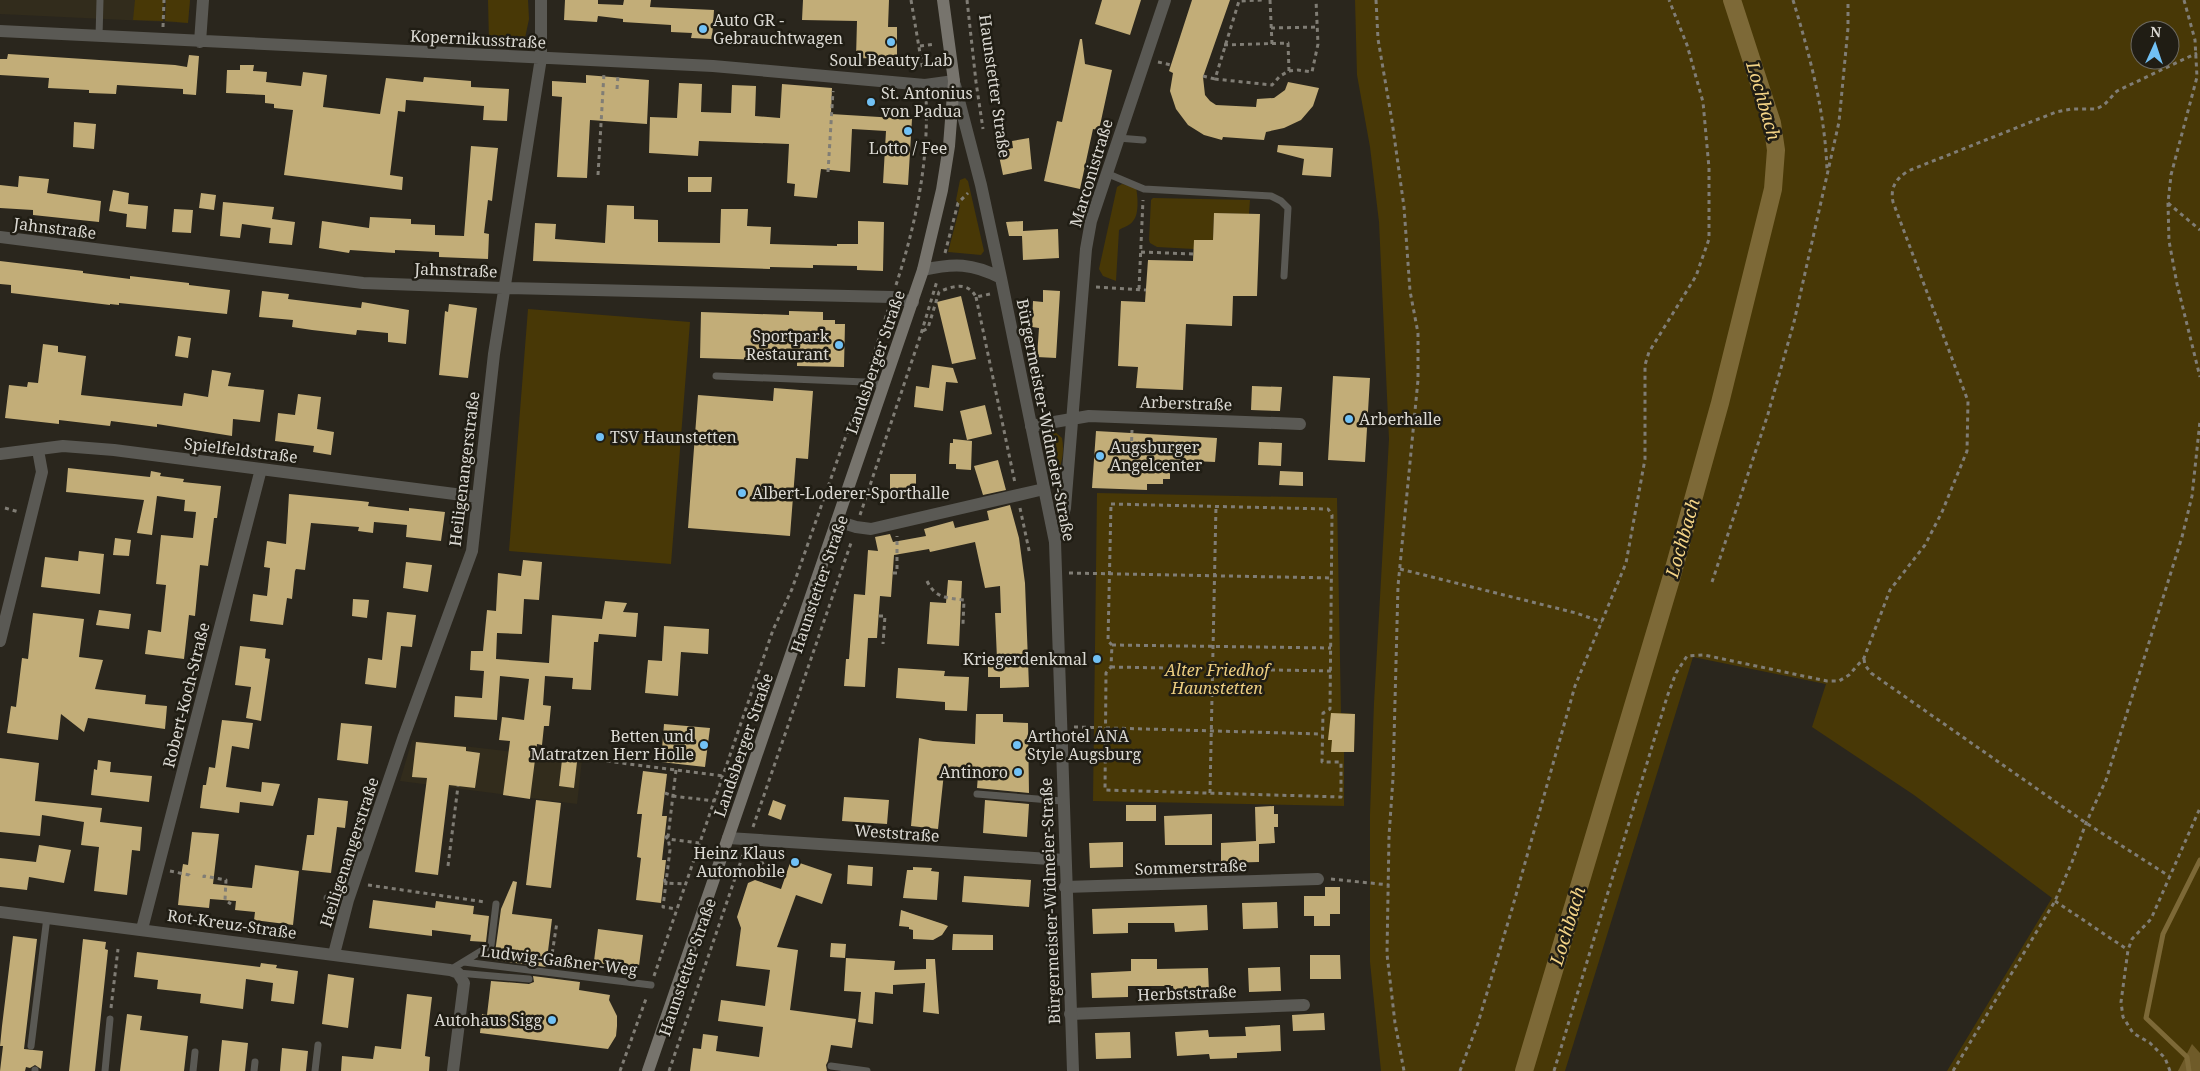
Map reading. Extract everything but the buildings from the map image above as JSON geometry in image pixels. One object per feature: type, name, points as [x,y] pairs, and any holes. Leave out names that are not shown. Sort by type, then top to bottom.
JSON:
[{"type":"main road","points":[[943,0],[954,81]]},
{"type":"main road","name":"Landsberger Straße","points":[[648,1071],[923,270],[942,190],[949,146],[954,81]]},
{"type":"street","points":[[200,42],[203,0]]},
{"type":"street","name":"Heiligenangerstraße","points":[[334,954],[348,900],[421,686],[472,551],[503,288],[541,58],[541,0]]},
{"type":"street","name":"Marconistraße","points":[[1054,542],[1065,508],[1083,286],[1091,221],[1117,138],[1165,0]]},
{"type":"street","name":"Kopernikusstraße","points":[[0,31],[713,66],[925,85],[954,81]]},
{"type":"street","name":"Bürgermeister-Widmeier-Straße","points":[[954,81],[981,185],[1004,291],[1054,542],[1073,1071]]},
{"type":"street","name":"Jahnstraße","points":[[0,237],[363,283],[892,297],[912,302]]},
{"type":"street","points":[[923,270],[964,264],[985,270],[1001,278]]},
{"type":"street","name":"Arberstraße","points":[[1072,420],[1089,416],[1300,424]]},
{"type":"street","points":[[1031,426],[1072,420]]},
{"type":"street","name":"Spielfeldstraße","points":[[0,454],[63,446],[114,450],[478,497]]},
{"type":"street","points":[[0,641],[42,472],[38,450]]},
{"type":"street","name":"Robert-Koch-Straße","points":[[142,929],[260,469]]},
{"type":"street","points":[[837,522],[871,529],[1044,489]]},
{"type":"street","name":"Weststraße","points":[[728,838],[1064,860]]},
{"type":"street","name":"Sommerstraße","points":[[1065,887],[1318,879]]},
{"type":"street","name":"Rot-Kreuz-Straße","points":[[0,912],[457,968]]},
{"type":"street","points":[[453,1071],[464,983],[457,968]]},
{"type":"street","name":"Herbststraße","points":[[1070,1014],[1304,1004]]},
{"type":"lane","points":[[99,36],[100,0]]},
{"type":"lane","points":[[1117,138],[1143,140]]},
{"type":"lane","points":[[1106,172],[1144,189],[1271,196],[1281,201],[1288,208],[1284,276]]},
{"type":"lane","points":[[716,376],[864,382],[883,385]]},
{"type":"lane","points":[[977,794],[1062,801]]},
{"type":"lane","points":[[327,898],[348,900]]},
{"type":"lane","points":[[457,968],[491,945],[496,904]]},
{"type":"lane","points":[[31,1046],[47,917]]},
{"type":"lane","points":[[457,968],[529,979]]},
{"type":"lane","name":"Ludwig-Gaßner-Weg","points":[[457,968],[550,973],[650,985]]},
{"type":"lane","points":[[105,1071],[110,1019]]},
{"type":"lane","points":[[315,1071],[318,1045]]},
{"type":"lane","points":[[193,1071],[195,1052]]},
{"type":"lane","points":[[254,1071],[255,1062]]},
{"type":"lane","points":[[832,1066],[867,1071]]},
{"type":"path","points":[[162,40],[164,0]]},
{"type":"path","points":[[620,1071],[773,630],[792,589],[908,249],[921,184],[927,122],[920,46],[911,0]]},
{"type":"path","name":"Haunstetter Straße","points":[[967,0],[976,90],[984,133]]},
{"type":"path","points":[[1215,79],[1239,1],[1262,0]]},
{"type":"path","points":[[1270,0],[1272,44]]},
{"type":"path","points":[[1203,76],[1272,85],[1280,76],[1290,71],[1312,72],[1317,54],[1316,0]]},
{"type":"path","points":[[1376,0],[1378,39],[1404,207],[1410,291],[1418,333],[1418,380],[1400,570],[1393,778],[1389,836],[1387,954],[1395,1023],[1404,1071]]},
{"type":"path","points":[[1460,1071],[1478,1023],[1576,686],[1626,562],[1643,468],[1645,365],[1649,352],[1696,276],[1709,239],[1709,168],[1703,102],[1687,45],[1669,0]]},
{"type":"path","points":[[1793,0],[1813,68],[1826,139],[1827,176]]},
{"type":"path","points":[[1712,582],[1776,387],[1794,322],[1839,122],[1848,28],[1848,0]]},
{"type":"path","points":[[2184,0],[2197,53],[2197,78],[2192,103],[2177,147],[2171,175],[2168,203],[2169,241],[2175,276],[2200,377]]},
{"type":"path","points":[[1271,28],[1317,27]]},
{"type":"path","points":[[1224,45],[1288,43],[1290,71]]},
{"type":"path","points":[[1554,1071],[1667,697],[1676,674],[1687,656],[1704,655],[1833,681],[1839,681],[1849,675],[1864,658],[1890,590],[1929,537],[1942,512],[1967,451],[1968,400],[1892,202],[1895,183],[1898,177],[1908,171],[2056,112],[2071,109],[2096,109],[2117,91],[2197,53]]},
{"type":"path","points":[[598,175],[605,61]]},
{"type":"path","points":[[828,172],[834,76]]},
{"type":"path","name":"Haunstetter Straße","points":[[669,1071],[922,331],[942,266],[958,203],[963,197],[981,185]]},
{"type":"path","points":[[1139,290],[1144,189]]},
{"type":"path","points":[[2168,203],[2200,230]]},
{"type":"path","points":[[1141,252],[1193,254]]},
{"type":"path","points":[[922,331],[928,328],[939,292],[952,286],[964,286],[974,292],[1030,555]]},
{"type":"path","points":[[1083,286],[1146,290]]},
{"type":"path","points":[[976,297],[1004,291]]},
{"type":"path","points":[[1131,457],[1133,417]]},
{"type":"path","points":[[1953,1071],[2055,901],[2086,823],[2106,780],[2182,538],[2192,496],[2200,421]]},
{"type":"path","points":[[1112,645],[1111,667],[1106,672],[1105,790],[1341,796],[1341,762],[1322,762],[1323,713],[1330,709],[1331,671],[1332,515],[1328,509],[1111,504],[1108,642],[1112,645],[1331,648]]},
{"type":"path","points":[[1210,793],[1216,506]]},
{"type":"path","points":[[893,573],[897,574],[899,552],[896,523]]},
{"type":"path","points":[[1400,570],[1576,613],[1602,622]]},
{"type":"path","points":[[1056,572],[1214,577],[1332,578]]},
{"type":"path","points":[[927,581],[931,590],[941,597],[964,600],[963,624],[960,624]]},
{"type":"path","points":[[879,616],[885,616],[883,644]]},
{"type":"path","points":[[1864,658],[1865,665],[1871,673],[2086,823],[2169,876]]},
{"type":"path","points":[[1111,667],[1331,671]]},
{"type":"path","points":[[1061,726],[1322,734]]},
{"type":"path","points":[[551,754],[723,776]]},
{"type":"path","points":[[676,770],[668,839],[670,850],[663,907],[677,909]]},
{"type":"path","points":[[448,866],[458,786]]},
{"type":"path","points":[[665,793],[673,796],[714,801]]},
{"type":"path","points":[[2170,1071],[2165,1058],[2150,1043],[2133,1032],[2123,1017],[2122,1002],[2128,950],[2132,939],[2151,919],[2200,808]]},
{"type":"path","points":[[664,836],[668,839],[699,844]]},
{"type":"path","points":[[749,840],[770,875]]},
{"type":"path","points":[[158,868],[190,876]]},
{"type":"path","points":[[204,878],[204,876],[226,880],[225,900],[231,904]]},
{"type":"path","points":[[1318,879],[1338,879],[1389,885]]},
{"type":"path","points":[[665,881],[685,884]]},
{"type":"path","points":[[355,883],[496,904]]},
{"type":"path","points":[[2055,901],[2128,950]]},
{"type":"path","points":[[550,973],[557,922]]},
{"type":"path","points":[[110,1019],[118,949]]},
{"type":"shaded area","points":[[0,0],[190,0],[188,23],[0,14]]},
{"type":"shaded area","points":[[412,740],[582,760],[577,804],[400,781]]},
{"type":"shaded area","points":[[2192,1044],[2200,1053],[2200,1071],[2178,1071]]},
{"type":"green space","points":[[135,0],[164,0],[163,21],[133,20]]},
{"type":"green space","points":[[166,0],[190,0],[188,23],[165,21]]},
{"type":"green space","points":[[488,0],[528,0],[529,19],[525,38],[513,43],[489,41]]},
{"type":"green space","points":[[1355,0],[2200,0],[2200,1071],[1947,1071],[2052,898],[1914,795],[1812,727],[1826,684],[1693,657],[1565,1071],[1381,1071],[1370,962],[1370,814],[1374,703],[1389,439],[1379,222],[1370,147],[1357,75]]},
{"type":"green space","points":[[965,178],[968,181],[984,251],[981,255],[948,252],[960,206],[956,200],[960,180]]},
{"type":"green space","points":[[1122,184],[1136,188],[1138,205],[1132,223],[1119,230],[1116,281],[1103,276],[1099,269],[1117,187]]},
{"type":"green space","points":[[1153,198],[1250,200],[1249,214],[1214,213],[1213,240],[1194,240],[1194,249],[1157,247],[1150,243],[1149,240],[1151,200]]},
{"type":"green space","name":"TSV Haunstetten","points":[[528,309],[690,322],[671,564],[509,551]]},
{"type":"green space","points":[[1055,432],[1062,438],[1063,450],[1059,469],[1054,471],[1051,468],[1045,440],[1047,436]]},
{"type":"green space","name":"Alter Friedhof Haunstetten","points":[[1097,493],[1337,498],[1341,713],[1355,714],[1354,752],[1344,752],[1344,806],[1093,801]]},
{"type":"waterway","name":"Lochbach","points":[[1524,1071],[1671,579],[1720,403],[1773,189],[1776,150],[1772,123],[1732,0]]},
{"type":"waterway","points":[[2189,1071],[2187,1057],[2146,1018],[2163,934],[2200,860]]},
{"type":"place","name":"Auto GR - Gebrauchtwagen","points":[[703,29]]},
{"type":"place","name":"Soul Beauty Lab","points":[[891,42]]},
{"type":"place","name":"St. Antonius von Padua","points":[[871,102]]},
{"type":"place","name":"Lotto / Fee","points":[[908,131]]},
{"type":"place","name":"Sportpark Restaurant","points":[[839,345]]},
{"type":"place","name":"Arberhalle","points":[[1349,419]]},
{"type":"place","name":"TSV Haunstetten","points":[[600,437]]},
{"type":"place","name":"Augsburger Angelcenter","points":[[1100,456]]},
{"type":"place","name":"Albert-Loderer-Sporthalle","points":[[742,493]]},
{"type":"place","name":"Kriegerdenkmal","points":[[1097,659]]},
{"type":"place","name":"Betten und Matratzen Herr Holle","points":[[704,745]]},
{"type":"place","name":"Arthotel ANA Style Augsburg","points":[[1017,745]]},
{"type":"place","name":"Antinoro","points":[[1018,772]]},
{"type":"place","name":"Heinz Klaus Automobile","points":[[795,862]]},
{"type":"place","name":"Autohaus Sigg","points":[[552,1020]]}]
